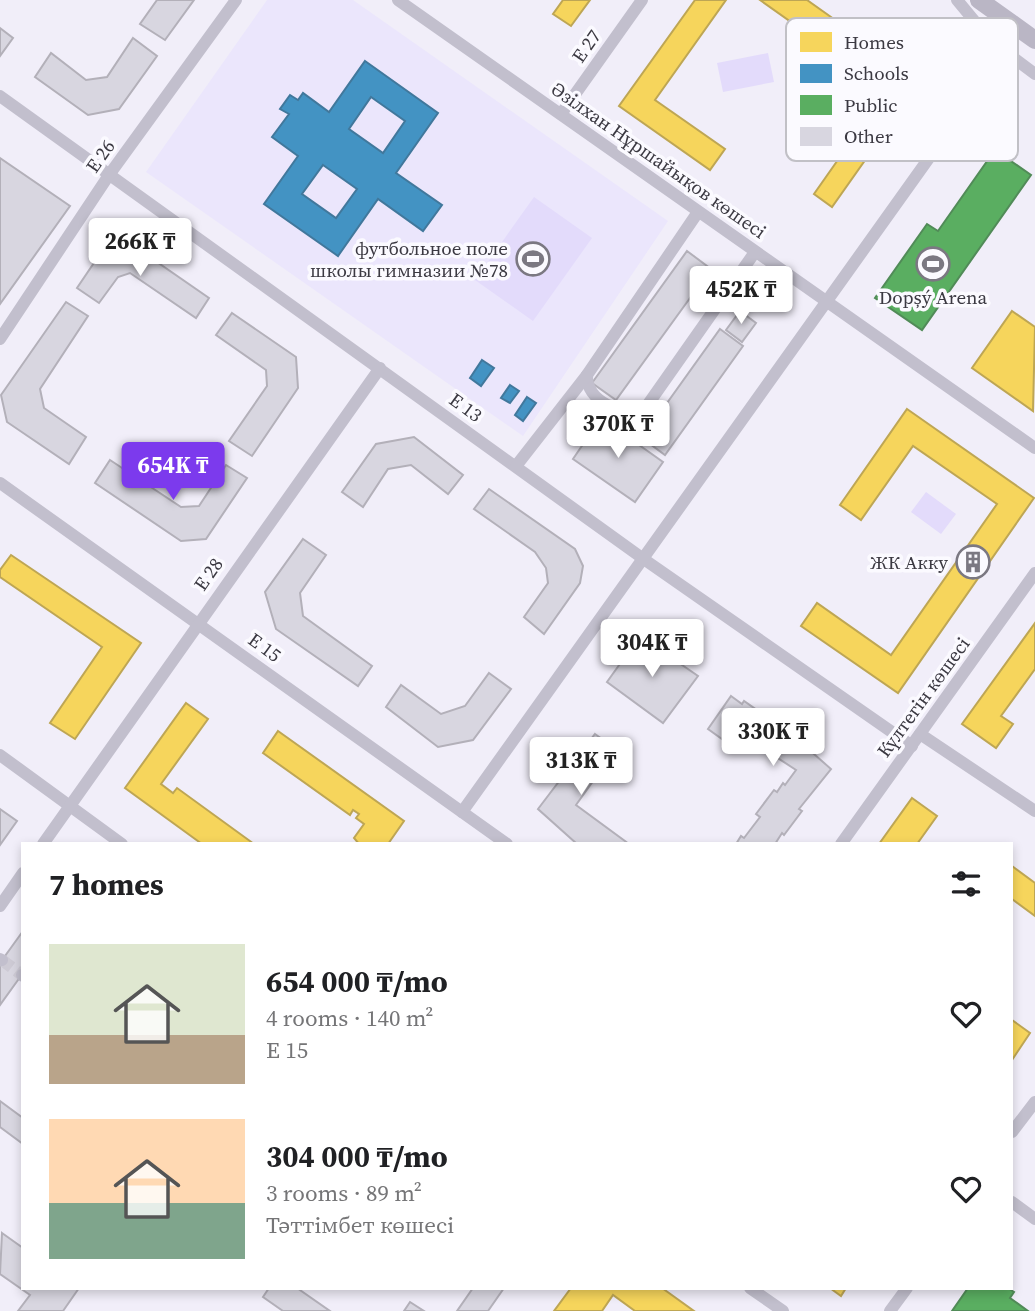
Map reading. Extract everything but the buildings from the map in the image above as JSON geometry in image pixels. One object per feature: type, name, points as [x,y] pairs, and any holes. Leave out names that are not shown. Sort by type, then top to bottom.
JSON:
[{"type":"main road","points":[[979,0],[1004,18]]},
{"type":"main road","points":[[1018,28],[1035,40]]},
{"type":"street","name":"E 26","points":[[0,339],[109,175],[236,0]]},
{"type":"street","name":"Әзілхан Нұршайықов көшесі","points":[[398,0],[1035,448]]},
{"type":"street","name":"E 27","points":[[561,114],[642,0]]},
{"type":"street","points":[[957,0],[973,18]]},
{"type":"street","points":[[1018,62],[1035,74]]},
{"type":"street","name":"E 13","points":[[0,96],[645,560],[912,746]]},
{"type":"street","points":[[462,812],[645,560],[926,161]]},
{"type":"street","points":[[516,466],[587,374],[698,212]]},
{"type":"street","points":[[587,374],[591,393],[617,410],[632,413],[644,410],[755,252]]},
{"type":"street","name":"E 28","points":[[44,842],[197,622],[380,368]]},
{"type":"street","name":"E 15","points":[[0,483],[503,842]]},
{"type":"street","name":"Күлтегін көшесі","points":[[842,842],[1035,573]]},
{"type":"street","points":[[920,734],[1035,811]]},
{"type":"street","points":[[0,755],[119,842]]},
{"type":"street","points":[[0,906],[21,876]]},
{"type":"street","points":[[1013,1131],[1035,1101]]},
{"type":"street","points":[[1013,1203],[1035,1219]]},
{"type":"street","points":[[753,1290],[783,1311]]},
{"type":"street","points":[[890,1311],[906,1290]]},
{"type":"shaded area","points":[[267,0],[353,0],[668,221],[523,436],[146,172]]},
{"type":"shaded area","points":[[768,53],[774,82],[723,92],[717,63]]},
{"type":"shaded area","name":"футбольное поле школы гимназии №78","points":[[534,197],[592,238],[533,321],[475,280]]},
{"type":"shaded area","points":[[926,492],[956,514],[941,534],[911,512]]},
{"type":"tunnel","points":[[2,960],[21,974]]},
{"type":"place","name":"футбольное поле школы гимназии №78","points":[[533,259]]},
{"type":"place","name":"Dopșý Arena","points":[[933,264]]},
{"type":"place","name":"ЖК Акку","points":[[973,562]]}]
